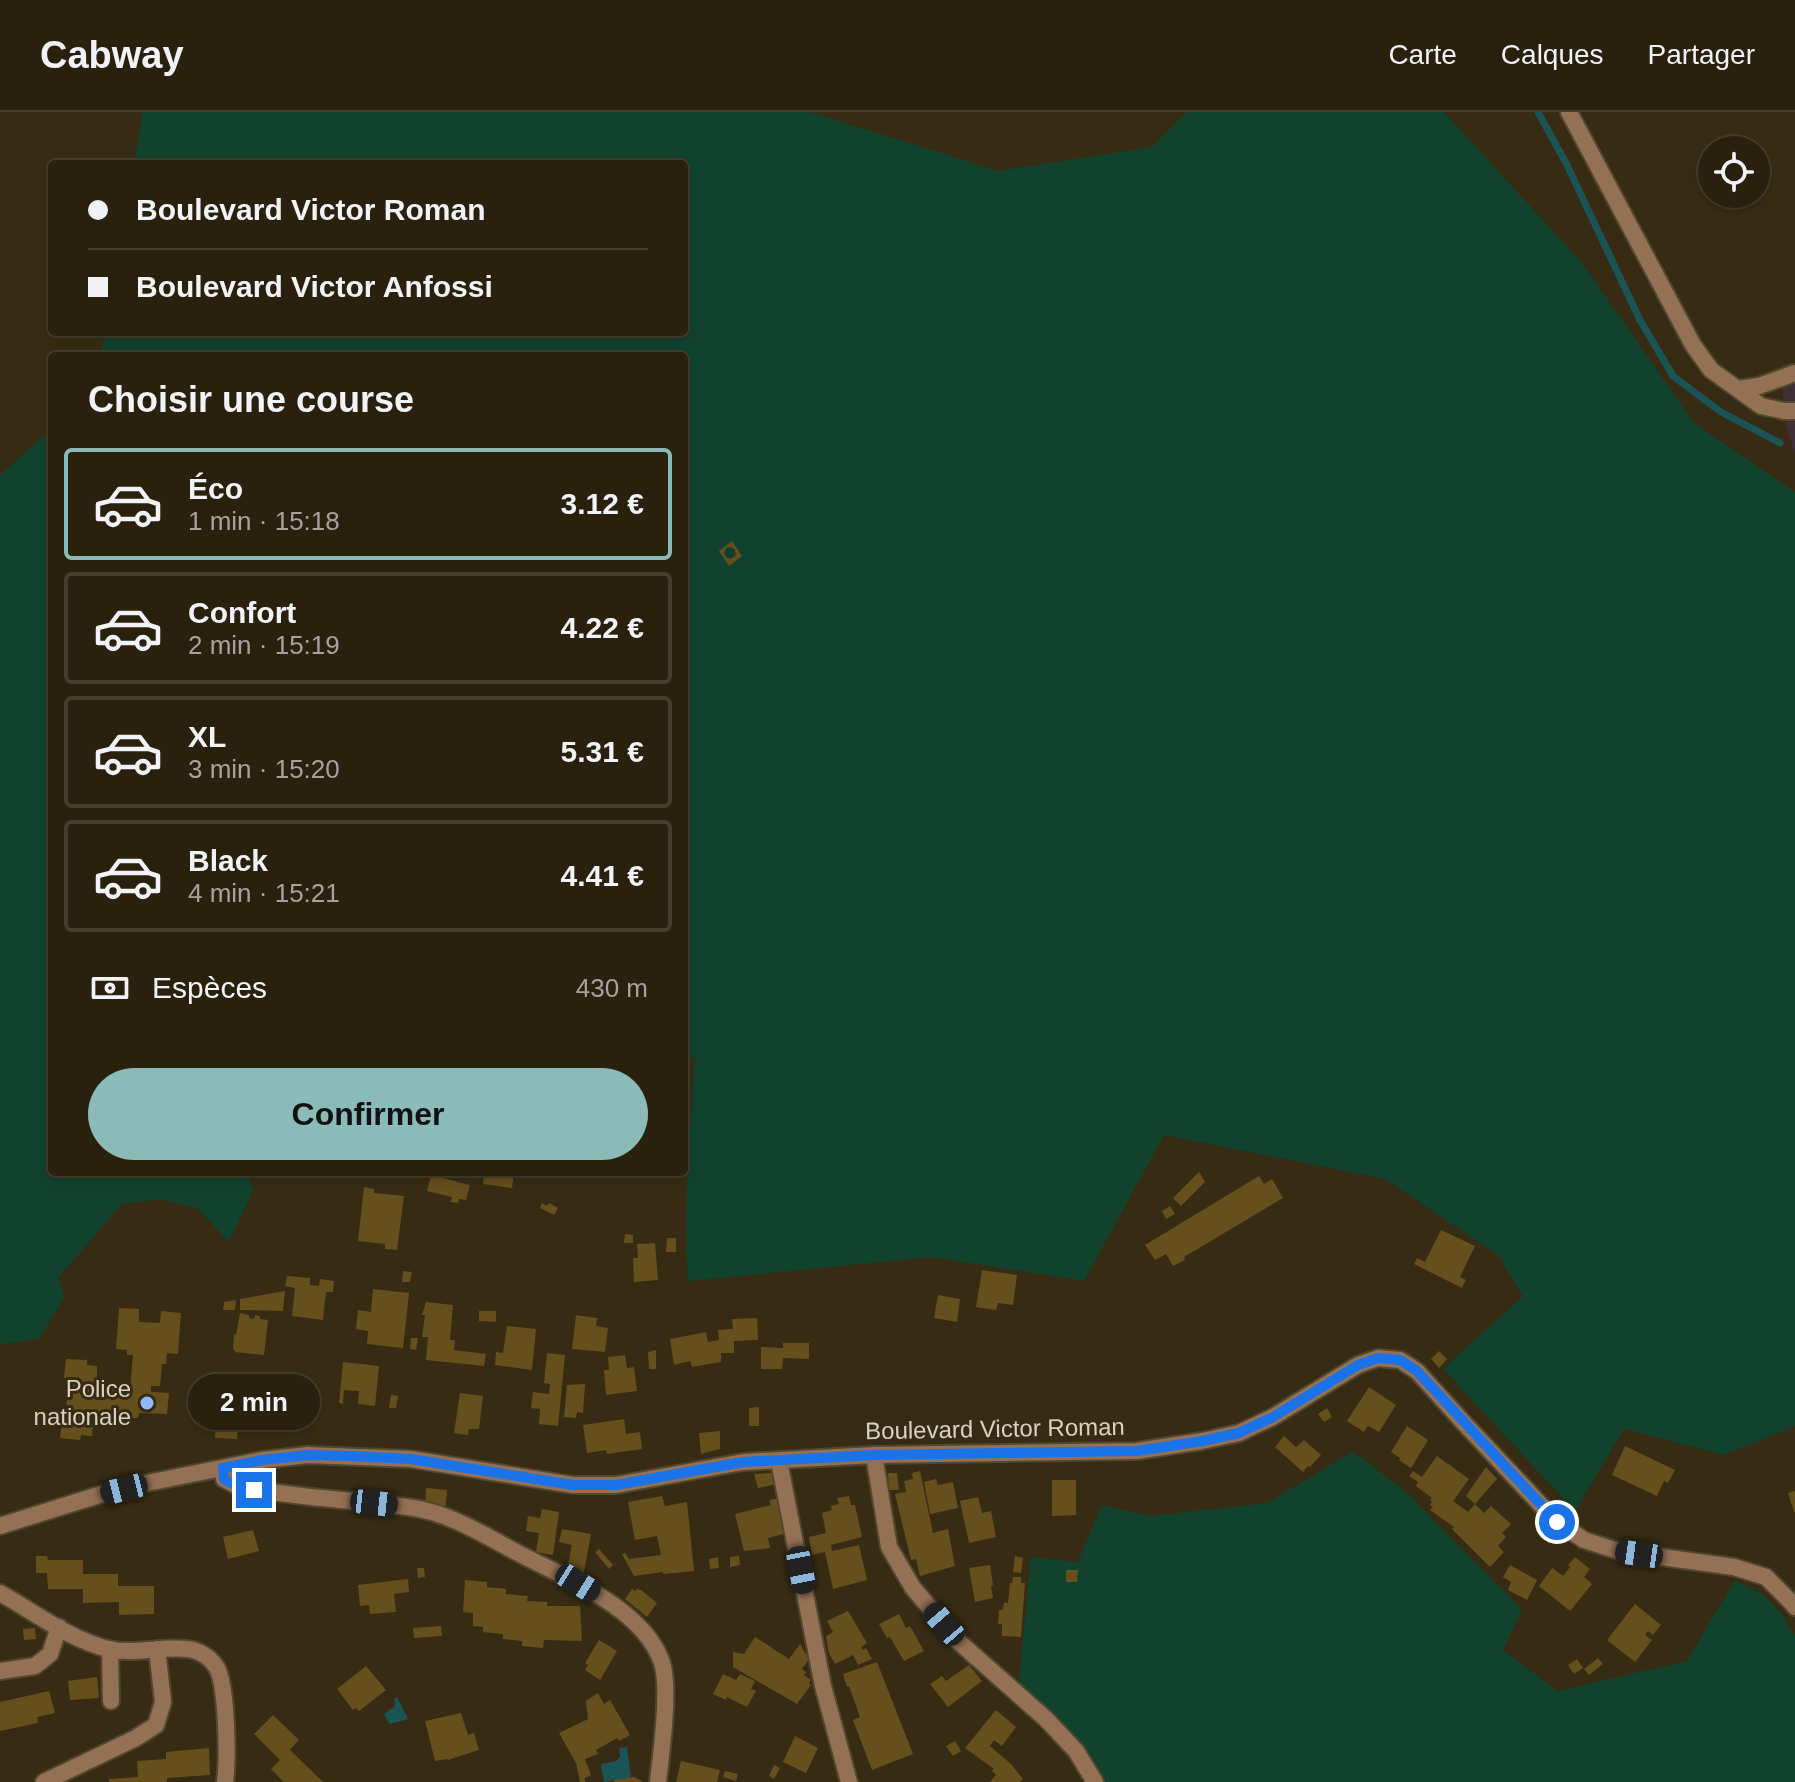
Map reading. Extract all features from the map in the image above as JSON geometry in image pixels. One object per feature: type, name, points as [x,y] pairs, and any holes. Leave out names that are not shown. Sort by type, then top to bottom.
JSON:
[{"type":"street","points":[[1569,112],[1693,345],[1711,370],[1761,406],[1795,411]]},
{"type":"street","points":[[1738,389],[1759,386],[1795,373]]},
{"type":"street","name":"Boulevard Victor Roman","points":[[0,1526],[102,1494],[262,1460],[308,1455],[411,1459],[573,1485],[616,1485],[743,1462],[874,1455],[1137,1451],[1239,1433],[1273,1417],[1358,1365],[1378,1358],[1400,1360],[1417,1371],[1557,1522],[1584,1540],[1618,1551],[1734,1567],[1766,1577],[1795,1607]]},
{"type":"street","points":[[874,1455],[889,1547],[913,1588],[959,1642],[1046,1719],[1076,1751],[1095,1782]]},
{"type":"street","points":[[779,1461],[823,1686],[849,1782]]},
{"type":"street","points":[[223,1468],[224,1479],[254,1490],[402,1506],[441,1515],[578,1583],[613,1606],[649,1639],[663,1662],[663,1742],[658,1782]]},
{"type":"street","points":[[0,1593],[82,1640],[110,1649],[137,1652],[184,1648],[197,1650],[210,1659],[223,1683],[228,1764],[225,1782]]},
{"type":"street","points":[[0,1671],[35,1666],[50,1654],[59,1627]]},
{"type":"street","points":[[110,1649],[111,1701]]},
{"type":"street","points":[[44,1782],[136,1738],[156,1725],[163,1702],[157,1649]]},
{"type":"shaded area","points":[[1795,363],[1795,453],[1785,422],[1781,365]]},
{"type":"green space","points":[[143,112],[810,112],[999,171],[1152,147],[1187,112],[1444,112],[1583,264],[1694,423],[1795,492],[1795,1426],[1724,1455],[1624,1429],[1575,1511],[1443,1369],[1523,1296],[1498,1255],[1385,1179],[1164,1135],[1084,1281],[932,1257],[688,1281],[687,1198],[695,1058],[688,1057],[688,352],[102,352],[104,336],[688,336],[688,160],[135,160]]},
{"type":"green space","points":[[48,433],[48,1176],[248,1176],[253,1191],[229,1242],[198,1209],[161,1199],[122,1204],[58,1278],[65,1297],[39,1339],[0,1344],[0,475]]},
{"type":"green space","points":[[1353,1451],[1406,1492],[1522,1610],[1503,1650],[1558,1691],[1687,1661],[1735,1580],[1765,1596],[1795,1636],[1795,1782],[1102,1782],[1019,1681],[1031,1557],[1078,1562],[1102,1505],[1150,1516],[1268,1503]]},
{"type":"water","points":[[397,1697],[408,1719],[390,1724],[384,1714],[394,1707]]},
{"type":"water","points":[[627,1747],[631,1778],[604,1782],[601,1764],[616,1761],[620,1757],[619,1748]]},
{"type":"building","points":[[732,541],[742,556],[729,566],[719,551]],"holes":[[[726,548],[734,549],[734,557],[726,557]]]},
{"type":"building","points":[[1199,1172],[1205,1182],[1181,1206],[1173,1198]]},
{"type":"building","points":[[431,1176],[470,1185],[466,1200],[459,1199],[458,1203],[451,1202],[452,1197],[427,1191]]},
{"type":"building","points":[[484,1176],[514,1176],[512,1188],[483,1184]]},
{"type":"building","points":[[1259,1176],[1264,1184],[1272,1179],[1283,1198],[1173,1266],[1166,1254],[1155,1260],[1145,1245]]},
{"type":"building","points":[[364,1187],[374,1189],[374,1193],[404,1196],[397,1250],[385,1249],[385,1244],[358,1241]]},
{"type":"building","points":[[542,1203],[558,1208],[554,1215],[540,1208]]},
{"type":"building","points":[[1170,1206],[1175,1214],[1166,1219],[1162,1211]]},
{"type":"building","points":[[1441,1230],[1475,1246],[1460,1277],[1466,1280],[1462,1288],[1414,1264],[1417,1258],[1425,1262]]},
{"type":"building","points":[[625,1234],[633,1235],[633,1243],[624,1243]]},
{"type":"building","points":[[667,1238],[676,1238],[676,1252],[666,1252]]},
{"type":"building","points":[[655,1243],[658,1280],[634,1282],[633,1258],[638,1258],[637,1244]]},
{"type":"building","points":[[982,1270],[1017,1275],[1013,1305],[998,1303],[996,1310],[976,1307]]},
{"type":"building","points":[[403,1271],[412,1272],[410,1282],[402,1282]]},
{"type":"building","points":[[287,1276],[310,1278],[310,1285],[319,1286],[320,1279],[334,1281],[333,1292],[326,1292],[323,1320],[292,1316],[295,1288],[285,1286]]},
{"type":"building","points":[[373,1289],[409,1293],[403,1348],[367,1344],[368,1331],[356,1329],[358,1310],[371,1312]]},
{"type":"building","points":[[285,1291],[283,1311],[240,1310],[240,1299]]},
{"type":"building","points":[[938,1295],[960,1299],[957,1322],[934,1318]]},
{"type":"building","points":[[236,1300],[235,1310],[223,1310],[224,1302]]},
{"type":"building","points":[[426,1302],[453,1305],[450,1340],[455,1340],[454,1350],[486,1354],[484,1366],[426,1360],[428,1337],[422,1337],[425,1315],[422,1315]]},
{"type":"building","points":[[119,1308],[139,1309],[139,1322],[160,1323],[161,1311],[181,1313],[178,1354],[167,1353],[166,1364],[162,1364],[160,1386],[151,1386],[151,1392],[169,1393],[167,1414],[139,1413],[138,1418],[105,1417],[104,1421],[93,1420],[92,1436],[81,1435],[80,1440],[60,1438],[69,1378],[64,1378],[66,1359],[87,1360],[87,1365],[97,1366],[97,1381],[101,1382],[101,1387],[130,1390],[133,1355],[127,1355],[127,1350],[116,1349]]},
{"type":"building","points":[[479,1311],[496,1311],[496,1322],[479,1321]]},
{"type":"building","points":[[240,1313],[249,1315],[249,1318],[254,1319],[255,1315],[268,1320],[264,1355],[233,1350]]},
{"type":"building","points":[[576,1315],[597,1318],[596,1326],[608,1328],[605,1352],[572,1349]]},
{"type":"building","points":[[757,1318],[758,1340],[734,1341],[734,1353],[721,1353],[721,1362],[692,1367],[690,1361],[674,1365],[670,1339],[706,1332],[708,1342],[719,1340],[718,1330],[733,1329],[732,1319]]},
{"type":"building","points":[[507,1326],[536,1329],[532,1370],[495,1365],[496,1352],[503,1353]]},
{"type":"building","points":[[411,1338],[418,1338],[416,1350],[410,1349]]},
{"type":"building","points":[[783,1343],[809,1343],[809,1359],[783,1358],[782,1369],[761,1369],[761,1347],[783,1348]]},
{"type":"building","points":[[656,1350],[656,1369],[649,1369],[648,1352]]},
{"type":"building","points":[[1439,1351],[1447,1359],[1439,1368],[1431,1359]]},
{"type":"building","points":[[547,1353],[565,1355],[558,1426],[539,1424],[540,1409],[531,1408],[533,1392],[549,1394],[550,1384],[544,1383]]},
{"type":"building","points":[[625,1355],[627,1368],[634,1367],[637,1391],[606,1395],[604,1370],[609,1370],[608,1357]]},
{"type":"building","points":[[343,1362],[379,1366],[375,1406],[358,1404],[359,1391],[344,1390],[343,1404],[339,1403]]},
{"type":"building","points":[[585,1384],[583,1413],[577,1412],[576,1418],[564,1417],[567,1385]]},
{"type":"building","points":[[1369,1387],[1396,1405],[1379,1432],[1368,1426],[1364,1432],[1347,1421]]},
{"type":"building","points":[[460,1393],[483,1396],[479,1429],[469,1429],[468,1435],[454,1433]]},
{"type":"building","points":[[391,1395],[398,1396],[396,1408],[389,1408]]},
{"type":"building","points":[[759,1407],[759,1426],[749,1426],[749,1408]]},
{"type":"building","points":[[1327,1408],[1332,1417],[1324,1422],[1318,1414]]},
{"type":"building","points":[[216,1419],[238,1420],[237,1439],[215,1438]]},
{"type":"building","points":[[624,1419],[626,1434],[640,1432],[642,1449],[607,1454],[606,1450],[587,1453],[583,1425]]},
{"type":"building","points":[[1407,1426],[1428,1440],[1411,1468],[1391,1452]]},
{"type":"building","points":[[720,1431],[720,1449],[701,1454],[699,1433]]},
{"type":"building","points":[[1284,1436],[1296,1447],[1304,1440],[1321,1455],[1303,1472],[1275,1447]]},
{"type":"building","points":[[1625,1446],[1675,1470],[1668,1483],[1664,1481],[1657,1496],[1612,1475]]},
{"type":"building","points":[[1437,1456],[1469,1479],[1453,1501],[1468,1512],[1475,1504],[1484,1513],[1491,1506],[1511,1524],[1502,1533],[1506,1537],[1498,1546],[1504,1552],[1490,1567],[1452,1529],[1454,1527],[1430,1510],[1433,1507],[1430,1505],[1432,1498],[1409,1476],[1413,1471],[1422,1477]]},
{"type":"building","points":[[1486,1467],[1497,1479],[1475,1504],[1466,1496]]},
{"type":"building","points":[[920,1471],[933,1533],[948,1529],[955,1566],[920,1576],[916,1559],[911,1560],[895,1494],[906,1492],[904,1481],[913,1479],[912,1473]]},
{"type":"building","points":[[773,1473],[777,1484],[758,1488],[754,1474]]},
{"type":"building","points":[[888,1473],[897,1473],[899,1490],[889,1490]]},
{"type":"building","points":[[936,1479],[938,1485],[953,1482],[958,1508],[930,1514],[924,1482]]},
{"type":"building","points":[[1052,1480],[1076,1480],[1076,1515],[1052,1516]]},
{"type":"building","points":[[426,1488],[447,1490],[445,1511],[425,1504]]},
{"type":"building","points":[[1795,1491],[1795,1512],[1794,1512],[1788,1493]]},
{"type":"building","points":[[662,1496],[665,1506],[687,1502],[694,1571],[634,1576],[622,1554],[625,1553],[629,1559],[661,1555],[657,1536],[635,1540],[628,1502]]},
{"type":"building","points":[[849,1496],[851,1505],[855,1505],[862,1537],[831,1545],[832,1551],[859,1545],[867,1580],[833,1589],[825,1552],[812,1555],[809,1537],[826,1533],[822,1513],[839,1504],[837,1498]]},
{"type":"building","points":[[978,1497],[982,1513],[991,1511],[996,1537],[969,1543],[960,1501]]},
{"type":"building","points":[[781,1498],[788,1533],[768,1538],[770,1548],[744,1551],[735,1514],[771,1505],[769,1500]]},
{"type":"building","points":[[542,1509],[559,1512],[553,1555],[536,1552],[539,1533],[526,1531],[528,1516],[540,1518]]},
{"type":"building","points":[[562,1529],[591,1534],[583,1577],[567,1569],[572,1545],[559,1542]]},
{"type":"building","points":[[253,1530],[259,1551],[228,1559],[223,1537]]},
{"type":"building","points":[[599,1549],[613,1565],[609,1569],[595,1552]]},
{"type":"building","points":[[36,1556],[47,1556],[48,1560],[83,1560],[83,1574],[118,1574],[118,1586],[154,1586],[154,1614],[119,1615],[119,1602],[83,1603],[83,1589],[48,1589],[47,1573],[36,1573]]},
{"type":"building","points":[[739,1556],[740,1565],[730,1567],[730,1557]]},
{"type":"building","points":[[1015,1556],[1023,1558],[1021,1573],[1013,1572]]},
{"type":"building","points":[[718,1557],[719,1568],[710,1569],[709,1559]]},
{"type":"building","points":[[1575,1557],[1590,1569],[1584,1577],[1592,1584],[1570,1611],[1539,1586],[1552,1568],[1563,1576]]},
{"type":"building","points":[[990,1565],[993,1598],[975,1602],[969,1568]]},
{"type":"building","points":[[1510,1565],[1537,1580],[1527,1600],[1508,1590],[1511,1582],[1503,1577]]},
{"type":"building","points":[[417,1568],[424,1568],[425,1577],[418,1578]]},
{"type":"building","points":[[1066,1570],[1078,1570],[1077,1582],[1066,1582]]},
{"type":"building","points":[[1013,1577],[1021,1577],[1021,1583],[1025,1583],[1021,1637],[1002,1636],[1002,1624],[998,1624],[999,1610],[1003,1610],[1004,1602],[1008,1603]]},
{"type":"building","points":[[408,1579],[409,1592],[394,1594],[396,1612],[370,1614],[369,1605],[360,1606],[358,1585]]},
{"type":"building","points":[[465,1580],[487,1582],[487,1587],[506,1589],[506,1594],[528,1596],[527,1601],[547,1602],[547,1606],[580,1606],[582,1641],[544,1640],[543,1648],[522,1646],[522,1641],[503,1639],[503,1634],[483,1632],[483,1627],[473,1626],[473,1613],[463,1612]]},
{"type":"building","points":[[632,1589],[641,1590],[657,1603],[647,1617],[625,1599]]},
{"type":"building","points":[[1635,1604],[1661,1625],[1653,1635],[1648,1631],[1645,1635],[1652,1640],[1635,1662],[1607,1640]]},
{"type":"building","points":[[848,1611],[867,1643],[861,1647],[863,1650],[866,1648],[872,1659],[858,1665],[853,1655],[835,1664],[829,1653],[826,1636],[833,1632],[827,1621]]},
{"type":"building","points":[[899,1614],[924,1651],[904,1661],[879,1624]]},
{"type":"building","points":[[441,1626],[442,1636],[414,1638],[413,1628]]},
{"type":"building","points":[[35,1628],[36,1639],[24,1640],[23,1629]]},
{"type":"building","points":[[755,1637],[789,1659],[800,1644],[809,1659],[802,1669],[811,1680],[811,1685],[797,1704],[733,1667],[733,1652],[744,1654]]},
{"type":"building","points":[[599,1640],[617,1651],[600,1680],[585,1670],[588,1665],[585,1663]]},
{"type":"building","points":[[1598,1658],[1603,1664],[1589,1675],[1584,1669]]},
{"type":"building","points":[[1577,1659],[1583,1668],[1574,1674],[1568,1665]]},
{"type":"building","points":[[877,1662],[913,1754],[872,1770],[853,1720],[860,1717],[843,1674]]},
{"type":"building","points":[[969,1665],[982,1681],[948,1707],[930,1684],[942,1676],[946,1681]]},
{"type":"building","points":[[366,1666],[386,1690],[359,1711],[356,1708],[353,1710],[337,1689]]},
{"type":"building","points":[[723,1674],[736,1680],[740,1674],[755,1681],[751,1689],[756,1691],[747,1707],[713,1694]]},
{"type":"building","points":[[97,1677],[99,1698],[70,1700],[68,1681]]},
{"type":"building","points":[[49,1691],[55,1713],[37,1717],[38,1723],[0,1731],[0,1702]]},
{"type":"building","points":[[598,1693],[604,1704],[610,1700],[630,1735],[619,1741],[617,1738],[596,1750],[598,1754],[585,1759],[591,1775],[585,1778],[585,1782],[580,1782],[576,1763],[559,1733],[588,1719],[586,1701]]},
{"type":"building","points":[[996,1710],[1016,1727],[1002,1746],[994,1740],[990,1746],[1011,1764],[1023,1779],[1020,1782],[990,1782],[996,1775],[992,1771],[994,1769],[965,1748]]},
{"type":"building","points":[[461,1713],[468,1735],[474,1733],[479,1750],[435,1761],[425,1721]]},
{"type":"building","points":[[273,1715],[299,1740],[290,1750],[323,1782],[284,1782],[271,1769],[280,1760],[254,1734]]},
{"type":"building","points":[[795,1736],[818,1748],[806,1773],[783,1762]]},
{"type":"building","points":[[955,1741],[961,1751],[953,1756],[946,1746]]},
{"type":"building","points":[[209,1748],[210,1775],[167,1778],[167,1782],[109,1782],[109,1779],[138,1777],[137,1761],[166,1759],[166,1752]]},
{"type":"building","points":[[681,1761],[720,1770],[717,1782],[676,1782]]},
{"type":"building","points":[[774,1765],[780,1768],[774,1779],[769,1776]]},
{"type":"building","points":[[725,1771],[738,1774],[736,1781],[723,1777]]},
{"type":"building","points":[[634,1777],[643,1782],[614,1782],[614,1780]]},
{"type":"waterway","points":[[1538,112],[1567,165],[1640,320],[1673,376],[1721,412],[1780,443]]},
{"type":"place","name":"Police nationale","points":[[147,1403]]},
{"type":"route","points":[[254,1490],[224,1479],[223,1468],[308,1455],[352,1456],[411,1459],[573,1485],[616,1485],[743,1462],[874,1455],[1137,1451],[1239,1433],[1273,1417],[1358,1365],[1378,1358],[1400,1360],[1417,1371],[1557,1522]]}]
